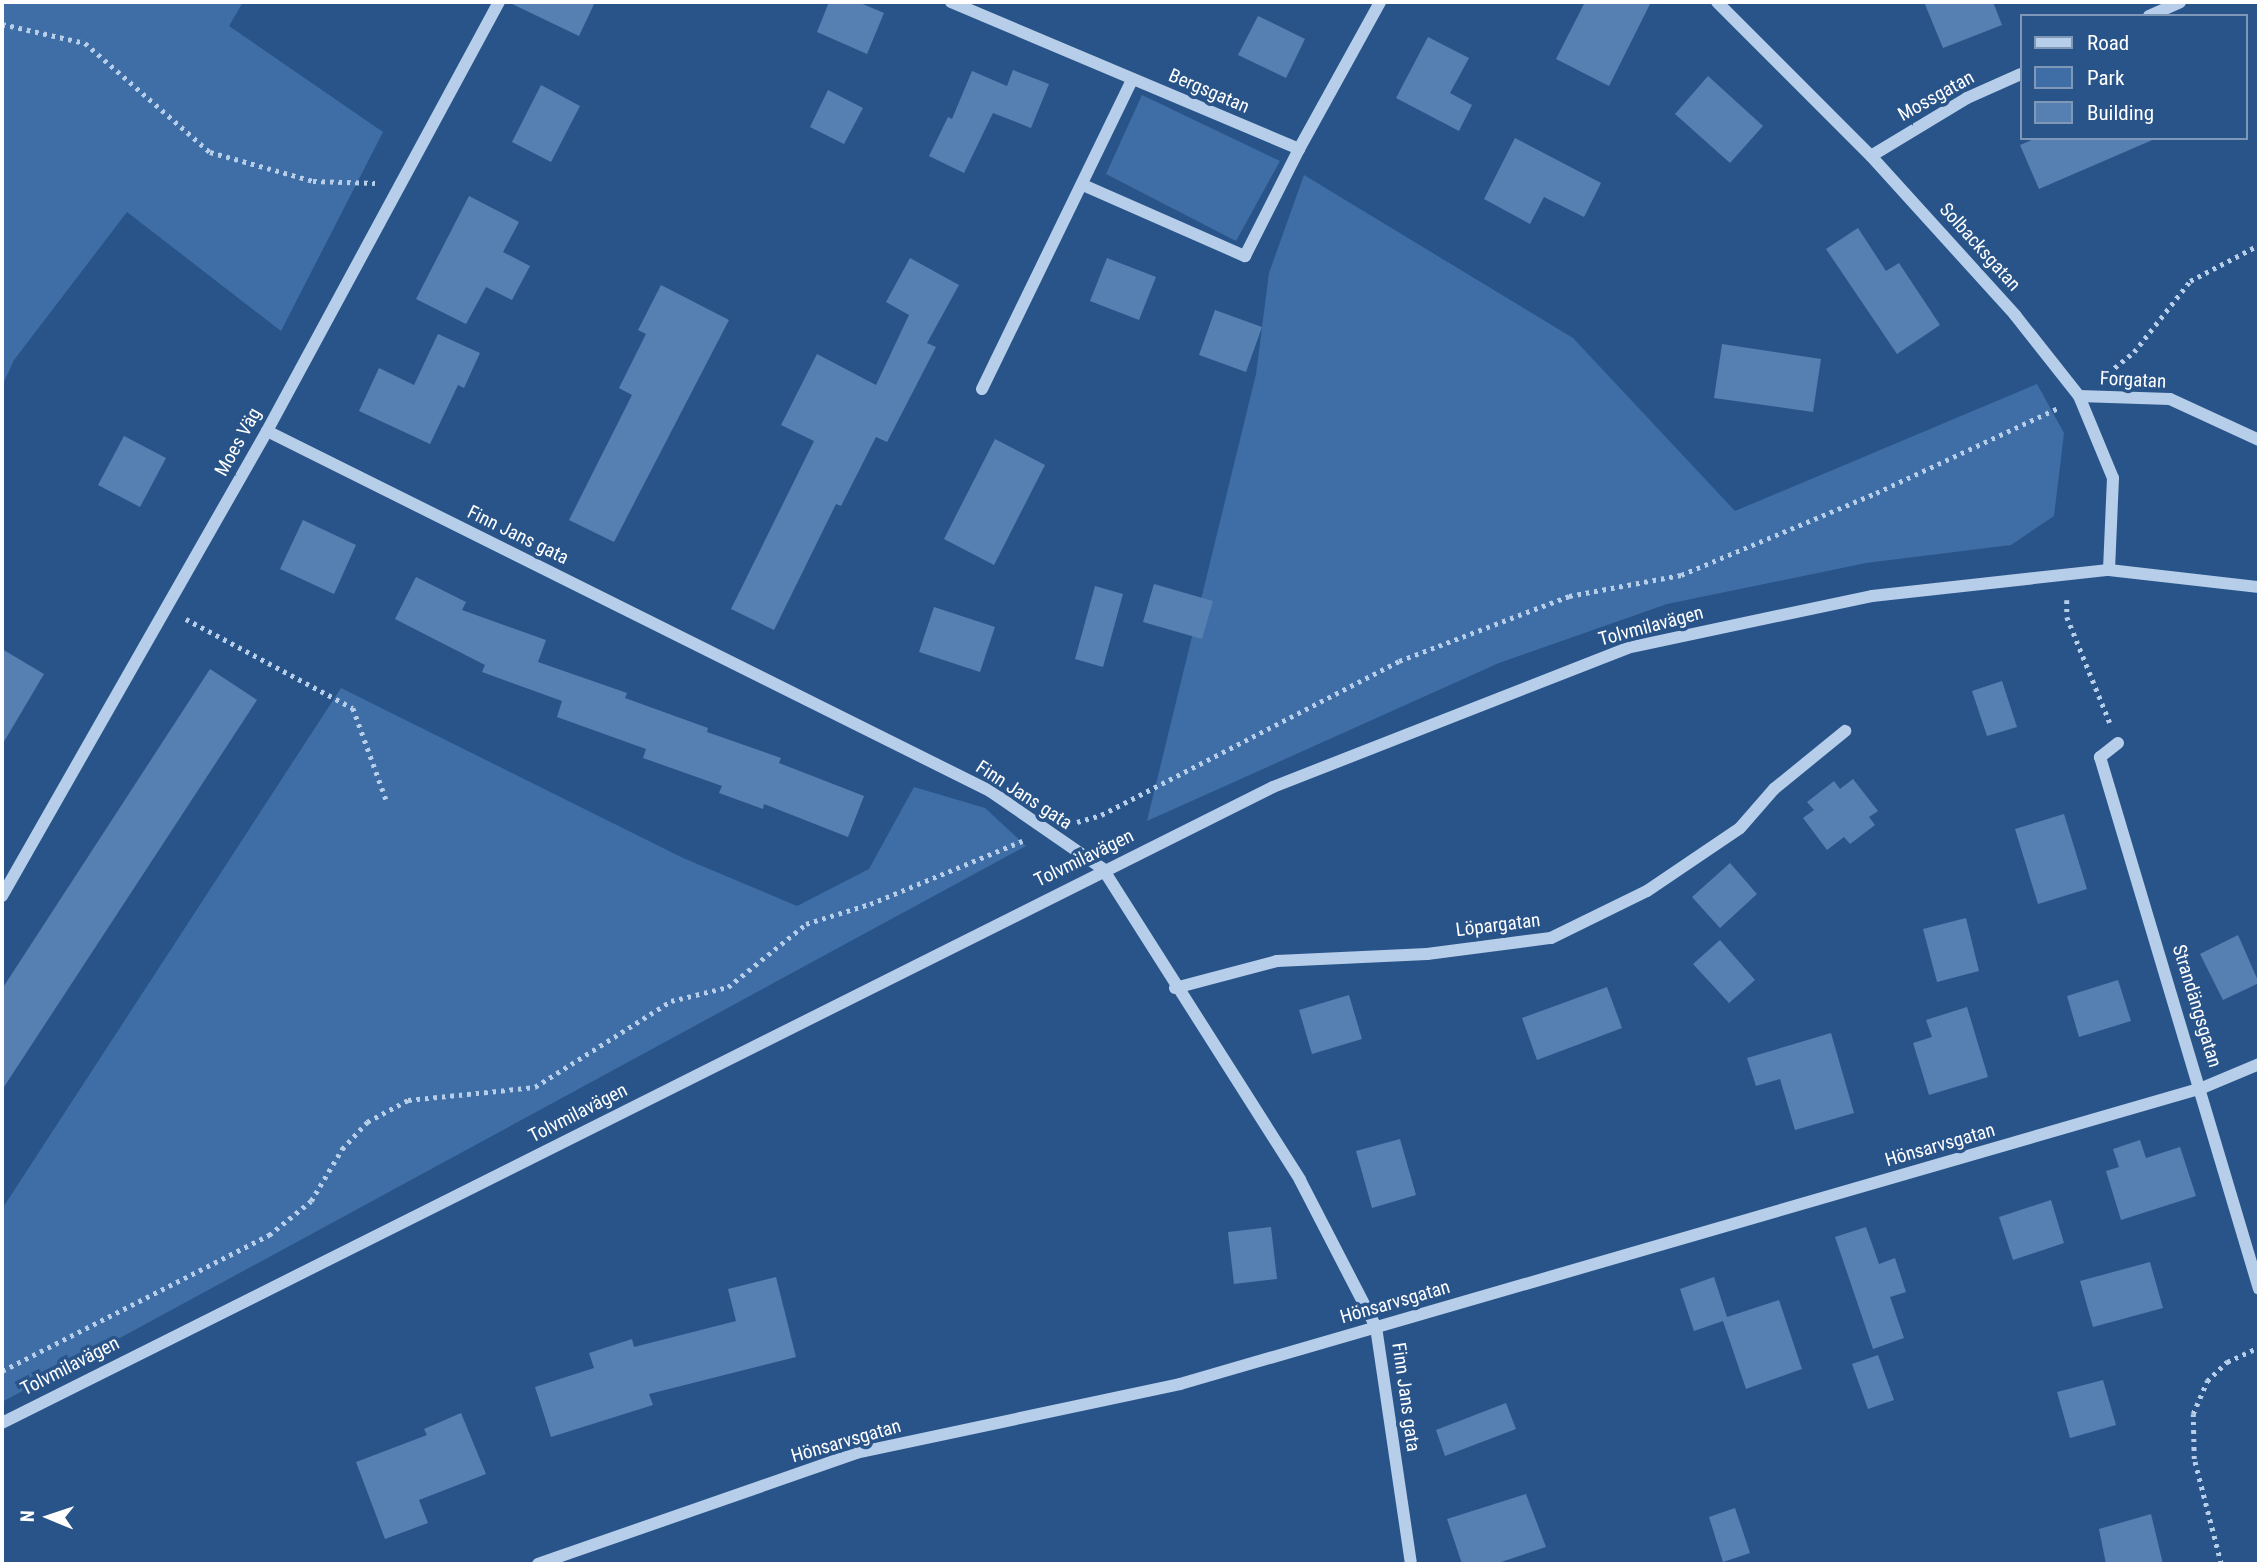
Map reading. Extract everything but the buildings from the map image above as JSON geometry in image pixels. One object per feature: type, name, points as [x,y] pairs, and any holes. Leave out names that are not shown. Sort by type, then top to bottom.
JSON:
[{"type":"street","name":"Moes Väg","points":[[2,896],[267,431],[499,2]]},
{"type":"street","name":"Bergsgatan","points":[[951,2],[1299,149]]},
{"type":"street","points":[[1083,185],[1245,256],[1299,149],[1380,2]]},
{"type":"street","name":"Solbacksgatan","points":[[1717,2],[1871,156],[2015,315],[2079,396],[2113,478],[2109,570]]},
{"type":"street","points":[[2153,14],[2180,2]]},
{"type":"street","name":"Mossgatan","points":[[1871,156],[1967,98],[2020,74]]},
{"type":"street","points":[[982,389],[1132,80]]},
{"type":"street","name":"Forgatan","points":[[2079,396],[2170,399],[2259,440]]},
{"type":"street","name":"Finn Jans gata","points":[[267,431],[990,791],[1104,869],[1175,988],[1300,1180],[1376,1327],[1410,1564]]},
{"type":"street","name":"Tolvmilavägen","points":[[2,1423],[1104,869],[1273,787],[1627,648],[1871,596],[2109,570],[2259,587]]},
{"type":"street","name":"Löpargatan","points":[[1175,988],[1278,961],[1427,954],[1551,938],[1647,891],[1740,828],[1774,789],[1845,731]]},
{"type":"street","name":"Strandängsgatan","points":[[2118,743],[2100,757],[2202,1088],[2259,1289]]},
{"type":"street","name":"Hönsarvsgatan","points":[[538,1564],[856,1453],[1180,1384],[2202,1088],[2259,1064]]},
{"type":"path","points":[[2,24],[85,43],[210,152],[313,181],[400,184]]},
{"type":"path","points":[[2,1371],[269,1235],[311,1201],[342,1149],[367,1122],[408,1100],[535,1087],[671,1000],[728,988],[806,924],[870,904],[1047,831],[1101,815],[1399,661],[1569,596],[1681,575],[1876,493],[2079,396],[2134,352],[2190,281],[2259,245]]},
{"type":"path","points":[[2066,575],[2067,617],[2118,743]]},
{"type":"path","points":[[166,609],[353,708],[386,799]]},
{"type":"path","points":[[2221,1564],[2194,1459],[2193,1413],[2207,1381],[2227,1362],[2259,1347]]},
{"type":"green space","points":[[2,2],[243,2],[229,26],[383,132],[281,331],[127,212],[14,360],[2,386]]},
{"type":"green space","points":[[1142,95],[1280,161],[1236,241],[1106,174]]},
{"type":"green space","points":[[1304,175],[1573,338],[1735,511],[2037,384],[2064,433],[2054,516],[2011,545],[1866,563],[1667,604],[1499,663],[1147,821],[1256,374],[1269,273]]},
{"type":"green space","points":[[341,688],[683,858],[797,906],[869,869],[914,787],[985,808],[1026,846],[2,1402],[2,1209]]}]
